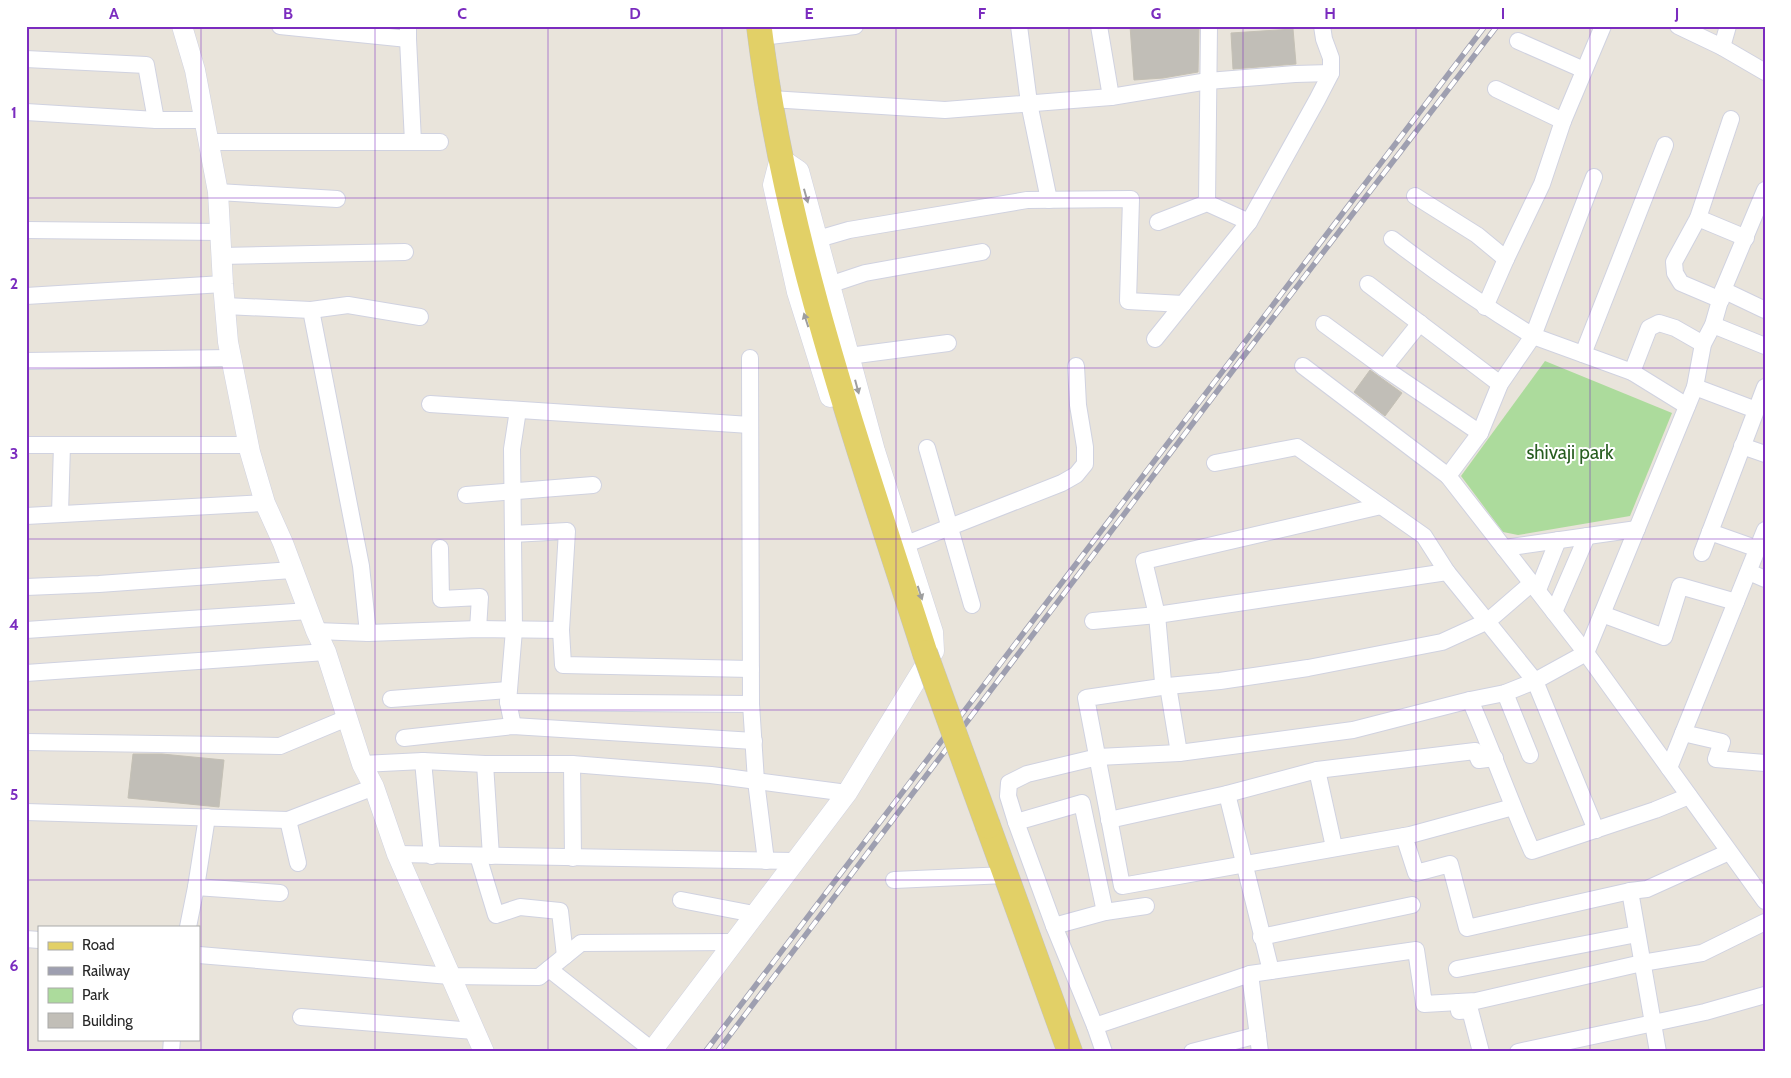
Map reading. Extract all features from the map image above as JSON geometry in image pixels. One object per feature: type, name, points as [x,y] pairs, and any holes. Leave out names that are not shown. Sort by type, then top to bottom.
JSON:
[{"type":"main road","points":[[760,32],[780,158],[813,292],[835,369],[925,658],[1070,1052]]},
{"type":"street","points":[[182,26],[195,70],[218,192],[223,284],[230,358],[248,445],[265,503],[326,652],[362,764],[374,788],[397,854],[484,1052]]},
{"type":"street","points":[[280,26],[408,33],[413,142]]},
{"type":"street","points":[[760,32],[855,26]]},
{"type":"street","points":[[1019,26],[1029,103],[1049,200]]},
{"type":"street","points":[[1099,26],[1111,97]]},
{"type":"street","points":[[1207,203],[1208,26]]},
{"type":"street","points":[[1156,339],[1249,222],[1317,100],[1331,72],[1331,58],[1324,39],[1322,26]]},
{"type":"street","points":[[1485,306],[1542,184],[1563,121],[1603,26]]},
{"type":"street","points":[[1678,26],[1722,47],[1765,72]]},
{"type":"street","points":[[1722,47],[1728,26]]},
{"type":"street","points":[[1518,41],[1584,70]]},
{"type":"street","points":[[26,59],[146,65],[156,120]]},
{"type":"street","points":[[771,99],[945,110],[1111,97],[1208,81],[1331,72]]},
{"type":"street","points":[[1496,89],[1563,121]]},
{"type":"street","points":[[26,112],[156,120],[205,120]]},
{"type":"street","points":[[1731,119],[1698,218],[1674,262],[1675,273],[1682,283],[1765,310]]},
{"type":"street","points":[[209,142],[440,142]]},
{"type":"street","points":[[1583,354],[1665,145]]},
{"type":"street","points":[[549,969],[652,1051],[732,942],[847,793],[925,658],[934,651],[933,632],[875,451],[799,170],[780,158]]},
{"type":"street","points":[[1448,476],[1480,433],[1500,384],[1534,336],[1594,177]]},
{"type":"street","points":[[1104,1052],[1096,1026],[1054,926],[1016,822],[1008,796],[1009,784],[1027,774],[1098,757],[1180,753],[1353,730],[1505,693],[1535,681],[1586,653],[1695,387],[1703,344],[1713,325],[1722,295],[1765,190]]},
{"type":"street","points":[[218,192],[337,199]]},
{"type":"street","points":[[1415,196],[1477,235],[1506,259]]},
{"type":"street","points":[[818,239],[850,230],[1027,200],[1131,199],[1128,301],[1183,304]]},
{"type":"street","points":[[1158,222],[1207,203],[1249,222]]},
{"type":"street","points":[[1698,218],[1746,238]]},
{"type":"street","points":[[26,230],[221,232]]},
{"type":"street","points":[[1392,240],[1485,306],[1534,336],[1632,372],[1687,406]]},
{"type":"street","points":[[221,256],[405,252]]},
{"type":"street","points":[[829,285],[865,273],[982,252]]},
{"type":"street","points":[[26,296],[223,284]]},
{"type":"street","points":[[1368,284],[1500,384]]},
{"type":"street","points":[[225,306],[311,310],[348,305],[420,317]]},
{"type":"street","points":[[311,310],[360,566],[368,633]]},
{"type":"street","points":[[1384,368],[1420,323]]},
{"type":"street","points":[[1632,372],[1649,328],[1659,323],[1675,328],[1703,344]]},
{"type":"street","points":[[1324,324],[1384,368],[1480,433]]},
{"type":"street","points":[[1713,325],[1765,346]]},
{"type":"street","points":[[849,356],[948,343]]},
{"type":"street","points":[[26,361],[230,358]]},
{"type":"street","points":[[750,358],[751,704],[756,781],[766,860]]},
{"type":"street","points":[[904,545],[1062,484],[1076,475],[1085,464],[1085,447],[1078,405],[1076,366]]},
{"type":"street","points":[[1303,366],[1448,476],[1586,653],[1765,901]]},
{"type":"street","points":[[1695,387],[1756,410]]},
{"type":"street","points":[[1702,553],[1765,387]]},
{"type":"street","points":[[430,404],[750,425]]},
{"type":"street","points":[[513,726],[508,696],[514,630],[512,448],[518,410]]},
{"type":"street","points":[[26,445],[248,445]]},
{"type":"street","points":[[60,514],[62,445]]},
{"type":"street","points":[[1742,446],[1765,454]]},
{"type":"street","points":[[927,448],[972,606]]},
{"type":"street","points":[[1215,464],[1297,448],[1424,536],[1447,572],[1535,681],[1596,830]]},
{"type":"street","points":[[466,495],[593,485]]},
{"type":"street","points":[[26,516],[265,503]]},
{"type":"street","points":[[1180,753],[1168,686],[1163,682],[1157,615],[1144,561],[1382,506]]},
{"type":"street","points":[[1504,548],[1637,529]]},
{"type":"street","points":[[1669,768],[1765,530]]},
{"type":"street","points":[[513,534],[567,531],[561,630],[563,665],[751,669]]},
{"type":"street","points":[[1710,532],[1758,549]]},
{"type":"street","points":[[1554,612],[1587,536]]},
{"type":"street","points":[[1512,807],[1404,836],[1122,886],[1086,698],[1308,668],[1442,642],[1488,621],[1535,586],[1558,540]]},
{"type":"street","points":[[440,548],[441,598],[480,597],[478,629]]},
{"type":"street","points":[[26,587],[99,584],[292,570]]},
{"type":"street","points":[[1093,621],[1157,615],[1447,572]]},
{"type":"street","points":[[1749,572],[1765,579]]},
{"type":"street","points":[[1602,614],[1664,637],[1680,586],[1736,602]]},
{"type":"street","points":[[26,630],[308,611]]},
{"type":"street","points":[[316,631],[368,633],[478,629],[561,630]]},
{"type":"street","points":[[26,673],[326,652]]},
{"type":"street","points":[[1505,693],[1530,755]]},
{"type":"street","points":[[391,699],[508,696],[751,704]]},
{"type":"street","points":[[1470,700],[1495,758],[1512,807],[1532,852],[1689,796]]},
{"type":"street","points":[[26,742],[280,746],[347,718]]},
{"type":"street","points":[[404,738],[513,726],[754,741]]},
{"type":"street","points":[[1683,733],[1722,742],[1716,759],[1765,763]]},
{"type":"street","points":[[1109,820],[1227,794],[1317,770],[1475,751],[1479,760],[1495,758]]},
{"type":"street","points":[[362,764],[423,761],[485,764],[572,764],[711,775],[847,793]]},
{"type":"street","points":[[423,761],[432,856]]},
{"type":"street","points":[[485,764],[484,856],[496,915],[520,907],[560,911],[565,956]]},
{"type":"street","points":[[572,764],[573,858]]},
{"type":"street","points":[[1317,770],[1334,847]]},
{"type":"street","points":[[26,812],[288,820],[374,788]]},
{"type":"street","points":[[1227,794],[1271,971]]},
{"type":"street","points":[[1016,822],[1082,803],[1105,912]]},
{"type":"street","points":[[188,926],[207,817]]},
{"type":"street","points":[[288,820],[298,863]]},
{"type":"street","points":[[1404,836],[1416,873],[1450,864],[1467,928],[1630,891],[1647,889],[1729,852]]},
{"type":"street","points":[[397,854],[795,861]]},
{"type":"street","points":[[894,880],[1006,875]]},
{"type":"street","points":[[196,887],[280,893]]},
{"type":"street","points":[[1630,891],[1658,1052]]},
{"type":"street","points":[[681,900],[754,914]]},
{"type":"street","points":[[1262,937],[1412,905]]},
{"type":"street","points":[[1054,926],[1105,912],[1146,906]]},
{"type":"street","points":[[1096,1026],[1250,974],[1416,950],[1424,1004],[1476,1001],[1642,963],[1702,954],[1765,922]]},
{"type":"street","points":[[1457,969],[1637,934]]},
{"type":"street","points":[[200,955],[450,976],[538,977],[581,943],[732,942]]},
{"type":"street","points":[[1250,974],[1260,1052]]},
{"type":"street","points":[[1518,1052],[1545,1049],[1705,1012],[1765,995]]},
{"type":"street","points":[[1458,1002],[1459,1011],[1470,1010],[1481,1052]]},
{"type":"street","points":[[301,1017],[474,1031]]},
{"type":"street","points":[[1192,1052],[1258,1035]]},
{"type":"green space","name":"shivaji park","points":[[1545,361],[1672,413],[1630,516],[1518,535],[1503,532],[1461,476]]},
{"type":"building","points":[[1130,26],[1199,26],[1198,72],[1163,78],[1134,80]]},
{"type":"building","points":[[1293,29],[1296,64],[1233,69],[1231,33]]},
{"type":"building","points":[[1370,370],[1402,393],[1385,416],[1354,392]]},
{"type":"building","points":[[133,754],[162,754],[224,760],[219,807],[128,798]]},
{"type":"railway","points":[[705,1052],[1485,26]]},
{"type":"railway","points":[[717,1052],[1259,336],[1497,26]]}]
